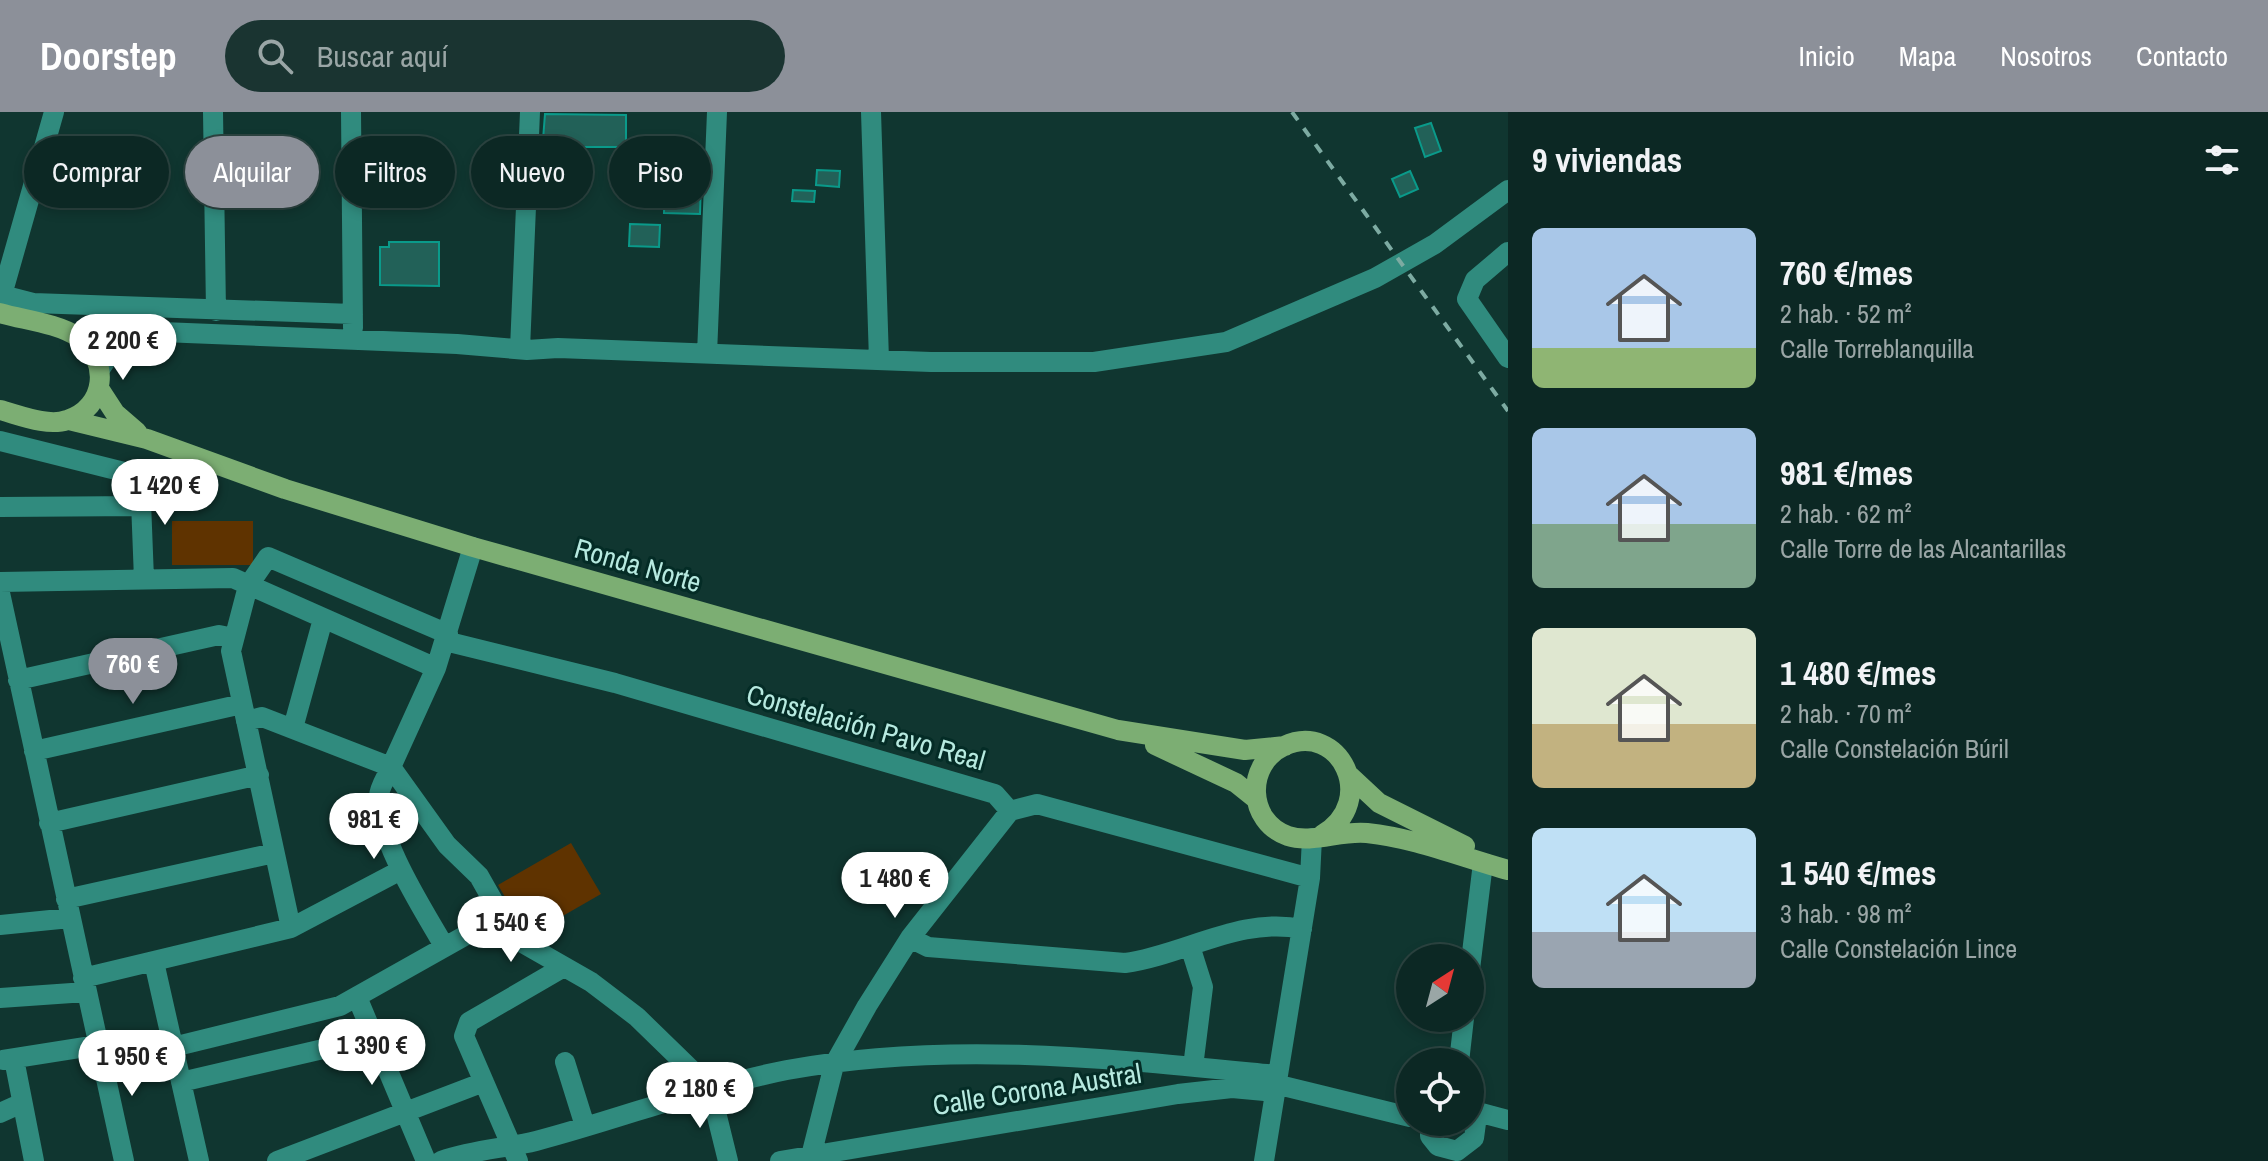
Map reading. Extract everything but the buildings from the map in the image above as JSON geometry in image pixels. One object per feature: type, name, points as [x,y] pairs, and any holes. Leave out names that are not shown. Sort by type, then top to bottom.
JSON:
[{"type":"main road","points":[[0,313],[77,336],[100,369],[100,390],[84,410],[69,420]]},
{"type":"main road","name":"Ronda Norte","points":[[100,390],[126,425],[147,439]]},
{"type":"main road","name":"Ronda Norte","points":[[0,410],[45,420],[69,420],[147,439],[285,489],[473,547],[1118,730],[1245,750],[1306,742],[1321,745],[1333,752],[1350,776],[1379,803],[1508,868]]},
{"type":"main road","name":"Ronda Norte","points":[[1118,730],[1236,783],[1256,799],[1267,821],[1276,830],[1299,838],[1368,833],[1418,842],[1508,868]]},
{"type":"main road","points":[[1256,799],[1258,773],[1273,753],[1285,746]]},
{"type":"main road","points":[[1317,836],[1344,817],[1350,804],[1350,776]]},
{"type":"street","points":[[54,112],[2,295],[33,303],[353,314]]},
{"type":"street","points":[[213,112],[216,311]]},
{"type":"street","points":[[351,112],[353,340]]},
{"type":"street","points":[[520,349],[530,112]]},
{"type":"street","points":[[707,354],[717,112]]},
{"type":"street","points":[[871,112],[879,360]]},
{"type":"street","points":[[77,336],[162,332],[520,349],[879,360],[1094,362],[1226,342],[1375,278],[1435,244],[1508,190]]},
{"type":"street","points":[[1508,252],[1475,280],[1467,299],[1508,358]]},
{"type":"street","points":[[100,369],[119,342],[131,335]]},
{"type":"street","points":[[0,441],[140,476],[144,579]]},
{"type":"street","points":[[0,507],[142,506]]},
{"type":"street","points":[[444,946],[401,870],[387,834],[379,795],[436,668],[473,547]]},
{"type":"street","name":"Constelación Pavo Real","points":[[248,586],[268,557],[446,638],[615,683],[995,794],[1010,811]]},
{"type":"street","points":[[0,582],[233,578],[436,668]]},
{"type":"street","points":[[248,586],[231,651],[274,853],[284,883],[291,928]]},
{"type":"street","points":[[0,593],[124,1161]]},
{"type":"street","points":[[293,728],[323,619]]},
{"type":"street","points":[[0,696],[219,635],[234,638]]},
{"type":"street","points":[[34,751],[244,712],[391,767],[447,845],[479,876],[514,938],[591,982],[637,1017],[710,1088],[728,1161]]},
{"type":"street","points":[[49,823],[259,775]]},
{"type":"street","points":[[798,1159],[834,1065],[910,938],[1010,811],[1037,804],[1310,878]]},
{"type":"street","points":[[1264,1161],[1317,836]]},
{"type":"street","points":[[0,925],[274,853]]},
{"type":"street","points":[[1473,944],[1483,863]]},
{"type":"street","points":[[0,998],[85,985],[154,962],[291,928],[401,870]]},
{"type":"street","points":[[284,883],[312,918]]},
{"type":"street","points":[[173,1047],[320,1014],[357,997],[500,916]]},
{"type":"street","points":[[910,938],[928,947],[1125,963],[1151,959],[1268,925],[1302,929]]},
{"type":"street","points":[[1190,946],[1203,987],[1193,1067]]},
{"type":"street","points":[[154,962],[199,1161]]},
{"type":"street","points":[[515,1153],[464,1036],[469,1022],[562,968]]},
{"type":"street","points":[[357,997],[426,1161]]},
{"type":"street","points":[[181,1082],[375,1037]]},
{"type":"street","points":[[34,1161],[22,1103],[7,1060],[98,1045]]},
{"type":"street","points":[[98,1045],[88,1065],[110,1161]]},
{"type":"street","name":"Calle Corona Austral","points":[[441,1161],[478,1149],[515,1153],[585,1126],[710,1088],[790,1070],[834,1065],[982,1052],[1193,1067],[1275,1084]]},
{"type":"street","points":[[565,1062],[585,1126]]},
{"type":"street","points":[[277,1161],[484,1082]]},
{"type":"street","points":[[1275,1084],[1396,1115]]},
{"type":"street","name":"Calle Corona Austral","points":[[798,1159],[1178,1094],[1275,1084]]},
{"type":"street","points":[[0,1113],[22,1103]]},
{"type":"street","points":[[1484,1114],[1508,1120]]},
{"type":"street","points":[[1429,1136],[1433,1142],[1459,1154],[1472,1136]]},
{"type":"shaded area","points":[[172,521],[253,521],[253,565],[172,565]]},
{"type":"shaded area","points":[[571,843],[601,894],[528,936],[498,885]]},
{"type":"railway","points":[[1292,112],[1508,411]]}]
